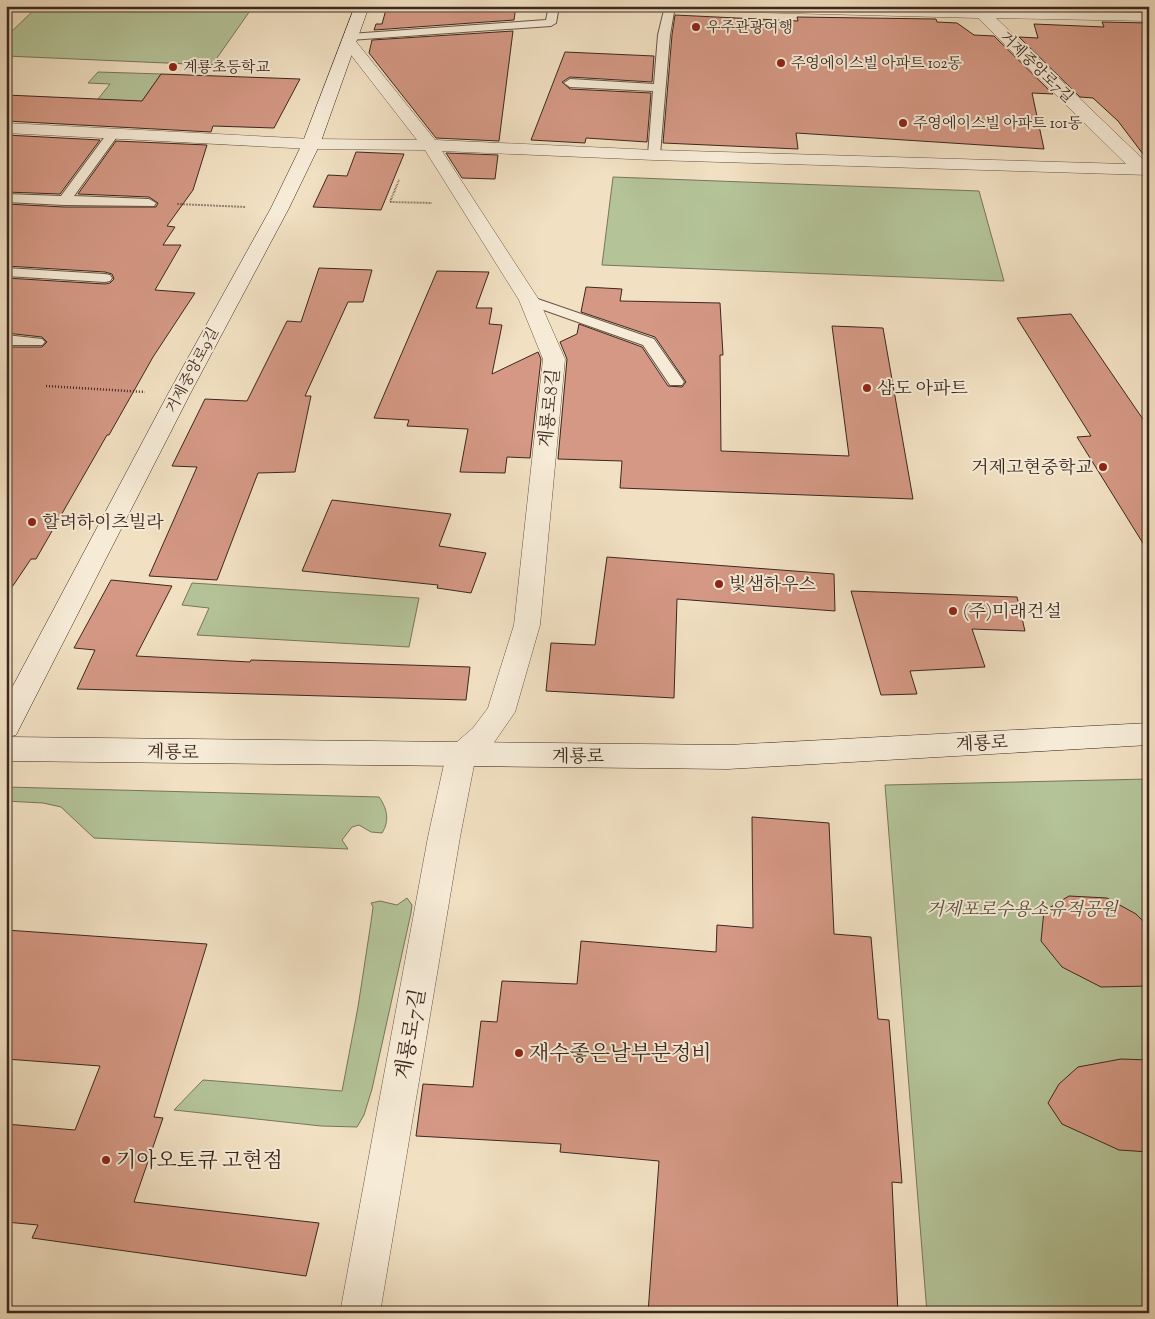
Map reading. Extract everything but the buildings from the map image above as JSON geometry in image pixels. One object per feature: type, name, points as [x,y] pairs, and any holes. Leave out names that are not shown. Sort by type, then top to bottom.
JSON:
[{"type":"street","name":"거제중앙로9길","points":[[6,727],[179,394],[280,208],[311,144],[362,6]]},
{"type":"street","points":[[666,6],[979,10],[1149,17]]},
{"type":"street","name":"거제중앙로7길","points":[[979,10],[1145,170]]},
{"type":"street","name":"계룡로8길","points":[[350,40],[430,145],[530,300],[554,359],[528,625],[501,712],[483,736],[462,755]]},
{"type":"street","points":[[6,128],[311,144],[430,145],[654,155],[1145,170]]},
{"type":"street","name":"계룡로","points":[[6,749],[728,757],[1149,734]]},
{"type":"street","name":"계룡로7길","points":[[360,1313],[444,838],[462,755]]},
{"type":"lane","points":[[350,40],[551,23],[554,6]]},
{"type":"lane","points":[[654,155],[664,35],[670,6]]},
{"type":"lane","points":[[570,83],[660,88]]},
{"type":"lane","points":[[64,201],[114,134]]},
{"type":"lane","points":[[6,198],[149,203]]},
{"type":"lane","points":[[6,272],[105,278]]},
{"type":"lane","points":[[530,300],[650,342],[676,382]]},
{"type":"lane","points":[[6,340],[37,342]]},
{"type":"path","points":[[398,180],[390,202],[468,204]]},
{"type":"path","points":[[149,203],[280,208]]},
{"type":"path","points":[[46,386],[179,394]]},
{"type":"green space","points":[[38,6],[206,6],[252,8],[212,65],[6,56],[6,37]]},
{"type":"green space","points":[[98,72],[161,74],[127,123],[98,99],[110,84],[88,83]]},
{"type":"green space","points":[[613,177],[979,191],[1004,281],[602,265]]},
{"type":"green space","points":[[192,583],[419,598],[409,647],[197,635],[209,608],[182,605]]},
{"type":"green space","name":"거제포로수용소유적공원","points":[[1149,779],[1149,1313],[927,1313],[885,785]]},
{"type":"green space","points":[[6,787],[379,797],[386,810],[387,819],[382,833],[371,832],[359,825],[352,827],[342,840],[348,849],[94,838],[61,807],[43,803],[6,801]]},
{"type":"green space","points":[[407,898],[412,905],[411,913],[372,1089],[364,1115],[357,1127],[321,1126],[174,1110],[203,1080],[342,1091],[358,1007],[373,907],[371,903],[380,901],[397,905]]},
{"type":"place","name":"우주관광여행","points":[[696,27]]},
{"type":"place","name":"주영에이스빌 아파트 102동","points":[[781,63]]},
{"type":"place","name":"계룡초등학교","points":[[173,67]]},
{"type":"place","name":"주영에이스빌 아파트 101동","points":[[903,123]]},
{"type":"place","name":"삼도 아파트","points":[[867,388]]},
{"type":"place","name":"거제고현중학교","points":[[1103,467]]},
{"type":"place","name":"할려하이츠빌라","points":[[32,522]]},
{"type":"place","name":"빛샘하우스","points":[[719,584]]},
{"type":"place","name":"(주)미래건설","points":[[953,611]]},
{"type":"place","name":"재수좋은날부분정비","points":[[519,1053]]},
{"type":"place","name":"기아오토큐 고현점","points":[[106,1160]]}]
